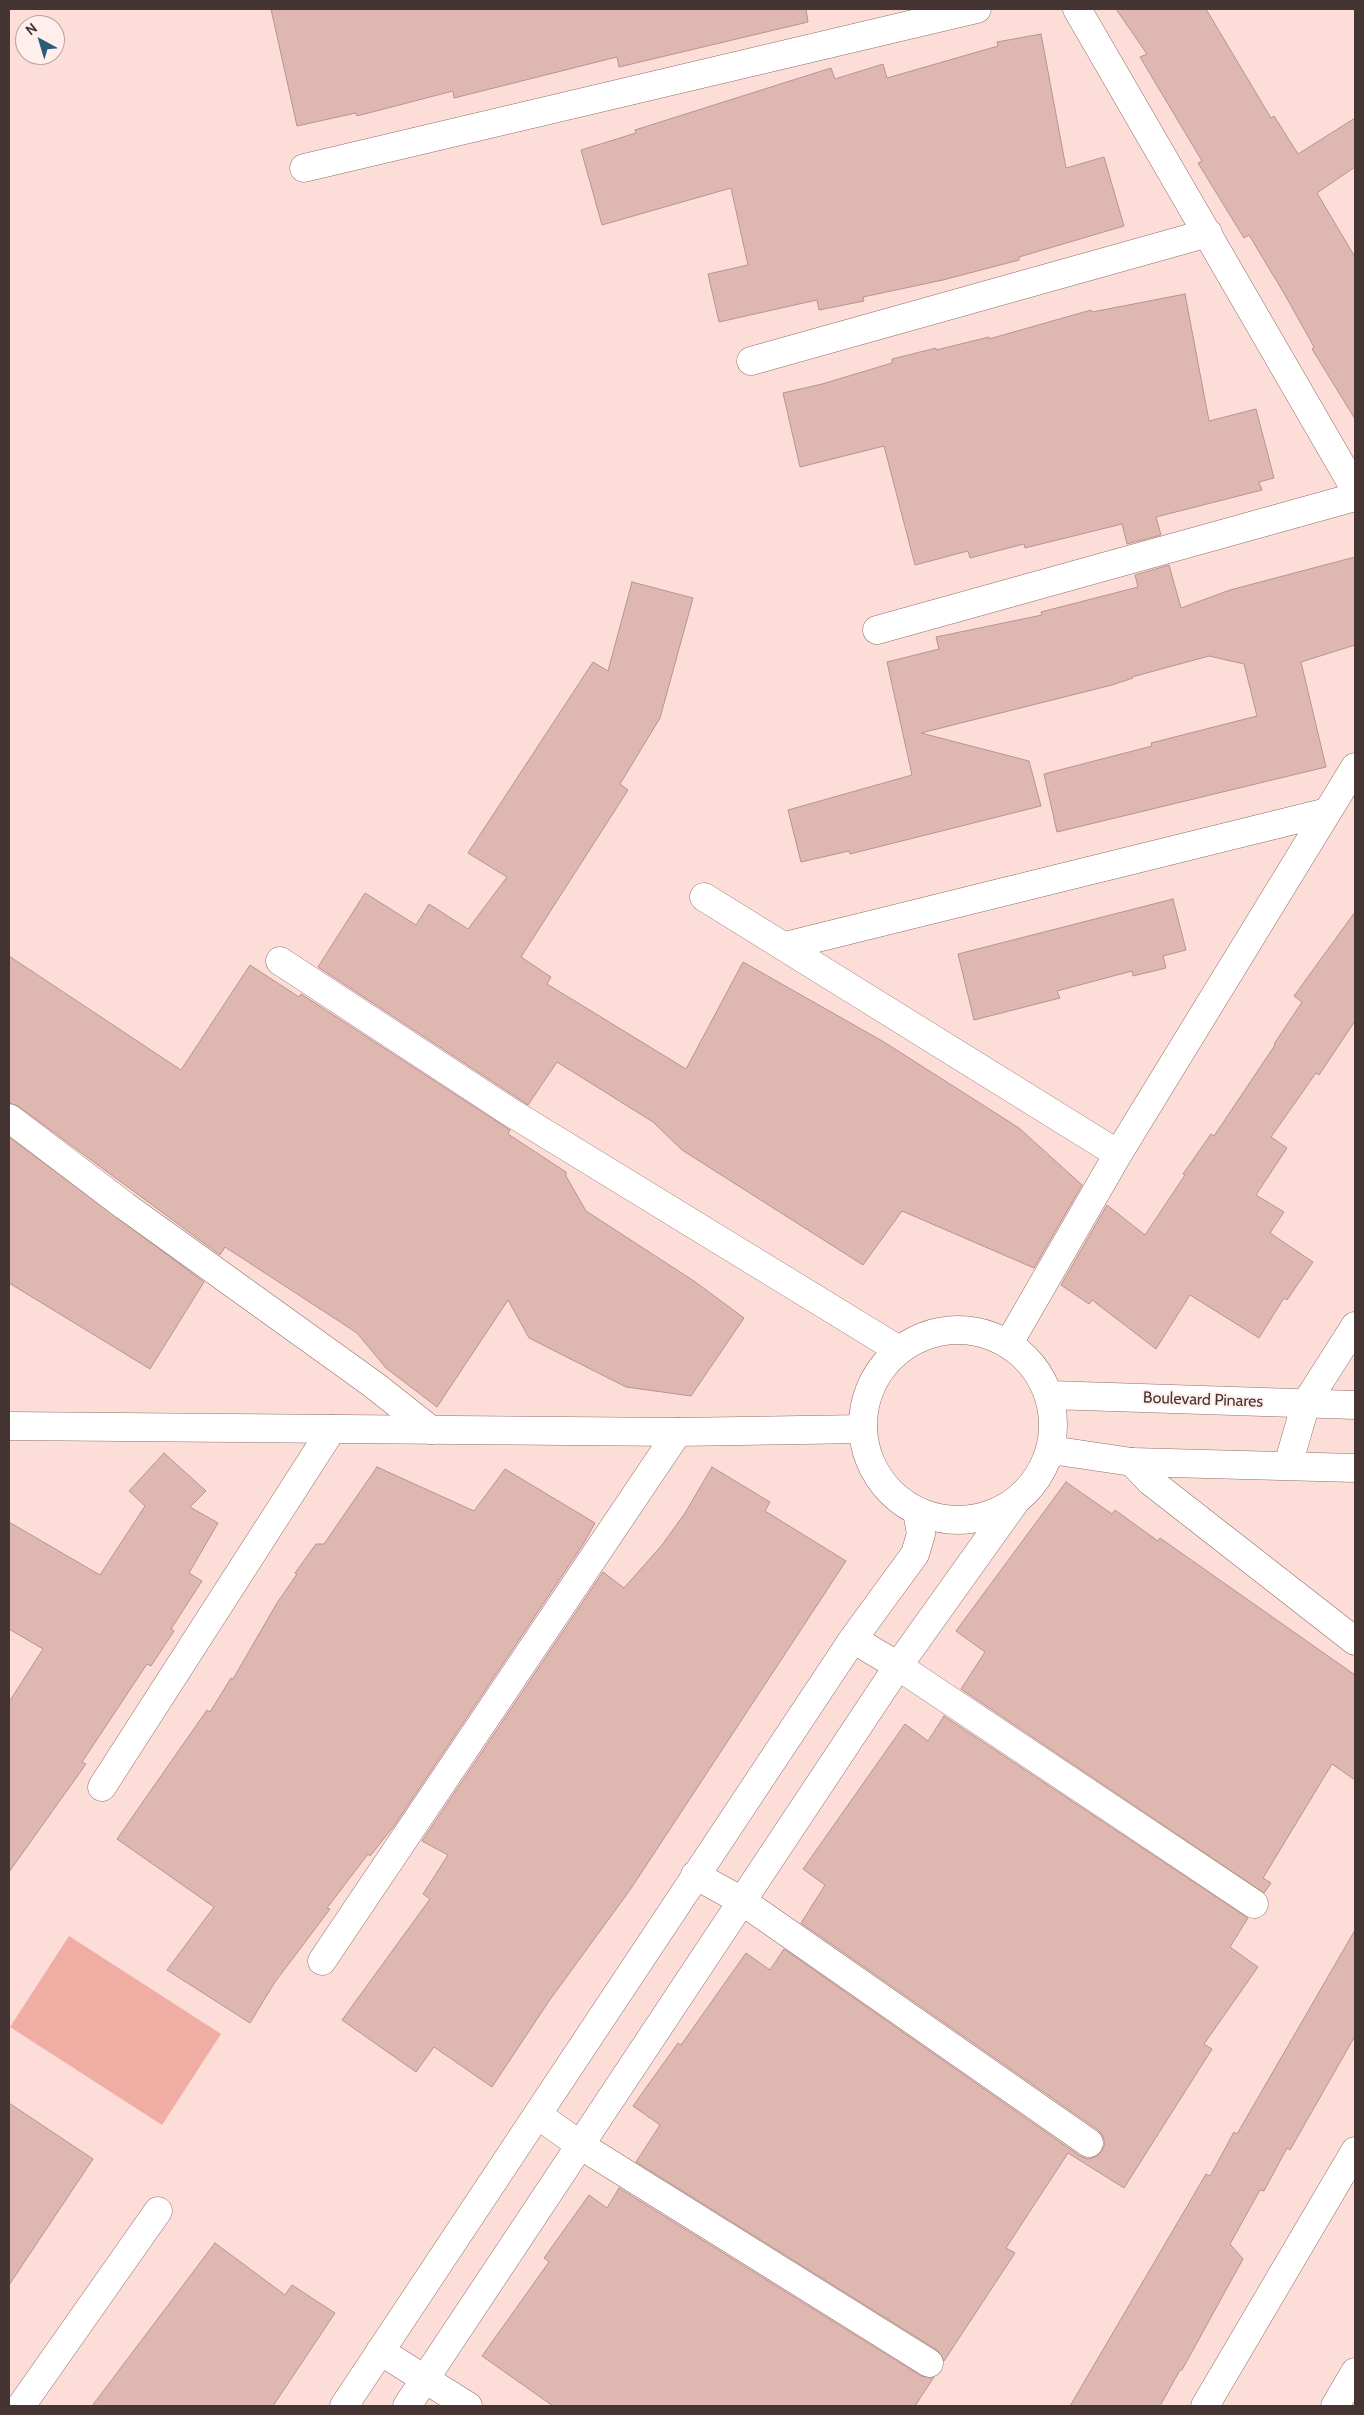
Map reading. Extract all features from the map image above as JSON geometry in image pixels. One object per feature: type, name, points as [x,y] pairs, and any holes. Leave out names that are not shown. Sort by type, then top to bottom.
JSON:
[{"type":"street","points":[[304,168],[977,9]]},
{"type":"street","points":[[1077,9],[1355,489]]},
{"type":"street","points":[[751,361],[1208,233]]},
{"type":"street","points":[[877,630],[1355,497]]},
{"type":"street","points":[[1009,1343],[1118,1154],[1355,767]]},
{"type":"street","points":[[785,946],[1327,812]]},
{"type":"street","points":[[704,897],[1118,1154]]},
{"type":"street","points":[[280,961],[507,1110],[899,1350]]},
{"type":"street","points":[[9,1118],[126,1206],[374,1385],[431,1430]]},
{"type":"street","points":[[1288,1465],[1306,1403],[1355,1326]]},
{"type":"street","points":[[407,2406],[898,1666],[1015,1502],[1037,1479],[1051,1450],[1054,1423],[1050,1395],[1034,1366],[1009,1343],[982,1332],[953,1329],[925,1336],[899,1350],[879,1372],[866,1399],[863,1429],[867,1454],[878,1478],[895,1497],[916,1512],[942,1519],[968,1520],[992,1514],[1015,1502]]},
{"type":"street","name":"Boulevard Pinares","points":[[1050,1395],[1355,1404]]},
{"type":"street","points":[[9,1426],[678,1432],[863,1429]]},
{"type":"street","points":[[102,1787],[332,1429]]},
{"type":"street","points":[[322,1961],[678,1432]]},
{"type":"street","points":[[1051,1450],[1132,1462],[1355,1468]]},
{"type":"street","points":[[1132,1462],[1150,1481],[1355,1641]]},
{"type":"street","points":[[344,2406],[853,1639],[915,1554],[921,1534],[916,1512]]},
{"type":"street","points":[[853,1639],[898,1666],[1254,1904]]},
{"type":"street","points":[[695,1875],[742,1901],[1089,2143]]},
{"type":"street","points":[[538,2115],[580,2145],[929,2363]]},
{"type":"street","points":[[1205,2406],[1355,2151]]},
{"type":"street","points":[[21,2406],[158,2211]]},
{"type":"street","points":[[380,2351],[468,2406]]},
{"type":"street","points":[[1335,2406],[1355,2372]]},
{"type":"shaded area","points":[[69,1936],[221,2034],[162,2125],[10,2027]]},
{"type":"building","points":[[271,9],[806,9],[808,22],[619,67],[617,57],[454,98],[453,91],[357,116],[356,113],[297,126]]},
{"type":"building","points":[[1116,9],[1206,9],[1271,118],[1274,116],[1298,154],[1355,118],[1355,167],[1317,193],[1355,257],[1355,419],[1312,349],[1314,347],[1249,235],[1244,238],[1198,163],[1202,161],[1140,57],[1147,54]]},
{"type":"building","points":[[1041,34],[1066,168],[1104,157],[1124,226],[1019,257],[1019,260],[943,280],[863,297],[864,301],[819,310],[817,300],[719,322],[708,274],[748,265],[731,188],[602,225],[581,150],[636,133],[635,130],[831,68],[835,79],[883,64],[887,78],[998,46],[997,42]]},
{"type":"building","points":[[1185,294],[1209,421],[1256,409],[1274,478],[1259,482],[1262,490],[1156,517],[1161,535],[1127,544],[1122,524],[1025,548],[1024,544],[970,558],[968,551],[915,565],[884,446],[800,467],[783,393],[822,384],[892,363],[892,359],[936,348],[936,350],[989,337],[989,339],[1091,310],[1092,312]]},
{"type":"building","points":[[1355,557],[1355,645],[1301,662],[1326,767],[1057,832],[1044,774],[1152,746],[1151,743],[1257,716],[1244,664],[1209,656],[1132,677],[1112,685],[921,733],[1029,761],[1041,806],[850,854],[849,851],[801,862],[788,810],[912,775],[887,662],[939,649],[936,637],[1042,615],[1041,612],[1138,587],[1135,575],[1169,565],[1181,608],[1230,590]]},
{"type":"building","points":[[632,582],[693,598],[660,718],[620,784],[628,790],[521,957],[551,977],[547,984],[686,1069],[743,962],[884,1042],[1019,1128],[1082,1185],[1034,1268],[902,1211],[863,1265],[682,1150],[653,1122],[557,1062],[528,1105],[318,967],[365,893],[416,925],[429,904],[468,929],[507,877],[468,853],[593,662],[608,671]]},
{"type":"building","points":[[1173,899],[1186,950],[1163,956],[1166,968],[1133,976],[1132,971],[1057,991],[1060,998],[974,1020],[958,954]]},
{"type":"building","points":[[1355,912],[1355,1021],[1319,1075],[1316,1073],[1271,1137],[1287,1148],[1256,1195],[1284,1212],[1270,1233],[1313,1262],[1287,1300],[1284,1298],[1259,1338],[1190,1295],[1156,1349],[1092,1300],[1089,1304],[1061,1285],[1107,1205],[1145,1235],[1185,1175],[1183,1174],[1211,1134],[1214,1136],[1275,1045],[1302,1002],[1294,996]]},
{"type":"building","points":[[9,956],[181,1070],[250,965],[299,997],[301,994],[510,1130],[508,1134],[566,1172],[566,1176],[586,1211],[694,1281],[744,1318],[691,1396],[626,1387],[529,1338],[508,1300],[437,1407],[386,1368],[357,1333],[225,1247],[220,1255],[18,1106],[9,1103]]},
{"type":"building","points":[[9,1137],[204,1282],[150,1369],[9,1283]]},
{"type":"building","points":[[164,1453],[206,1491],[190,1507],[218,1523],[189,1573],[202,1581],[171,1629],[174,1631],[151,1666],[147,1664],[82,1762],[86,1764],[9,1872],[9,1702],[43,1649],[9,1629],[9,1522],[100,1575],[145,1506],[129,1491]]},
{"type":"building","points":[[377,1467],[474,1511],[505,1469],[595,1523],[584,1543],[394,1826],[370,1856],[368,1854],[327,1908],[330,1909],[275,1982],[250,2023],[167,1970],[214,1907],[117,1839],[207,1710],[210,1712],[231,1678],[233,1679],[277,1603],[297,1574],[295,1573],[316,1544],[324,1544]]},
{"type":"building","points":[[712,1467],[770,1502],[765,1511],[846,1561],[630,1890],[549,2001],[492,2087],[434,2047],[416,2072],[342,2020],[430,1899],[423,1894],[448,1855],[422,1841],[603,1572],[624,1588],[662,1545],[685,1513]]},
{"type":"building","points":[[1066,1482],[1112,1514],[1115,1510],[1158,1541],[1160,1538],[1355,1675],[1355,1780],[1332,1764],[1263,1878],[1271,1883],[1264,1893],[961,1689],[985,1652],[956,1631]]},
{"type":"building","points":[[944,1716],[1248,1918],[1230,1947],[1258,1967],[1204,2044],[1212,2049],[1124,2188],[1068,2153],[1006,2248],[1015,2253],[944,2361],[937,2350],[636,2162],[660,2125],[633,2106],[678,2043],[681,2045],[746,1953],[770,1970],[784,1949],[1080,2156],[1088,2159],[1095,2157],[1101,2152],[1105,2144],[1103,2136],[1098,2130],[801,1923],[825,1885],[803,1869],[905,1724],[928,1741]]},
{"type":"building","points":[[1355,1930],[1355,2036],[1290,2150],[1287,2148],[1264,2191],[1260,2190],[1230,2244],[1243,2259],[1182,2370],[1180,2370],[1160,2406],[1070,2406],[1206,2174],[1210,2176],[1234,2132],[1237,2134]]},
{"type":"building","points":[[9,2103],[93,2159],[9,2285]]},
{"type":"building","points":[[619,2188],[921,2376],[934,2377],[915,2406],[553,2406],[482,2356],[549,2262],[544,2258],[589,2195],[607,2208]]},
{"type":"building","points":[[215,2243],[285,2295],[292,2285],[335,2313],[273,2406],[92,2406]]}]
